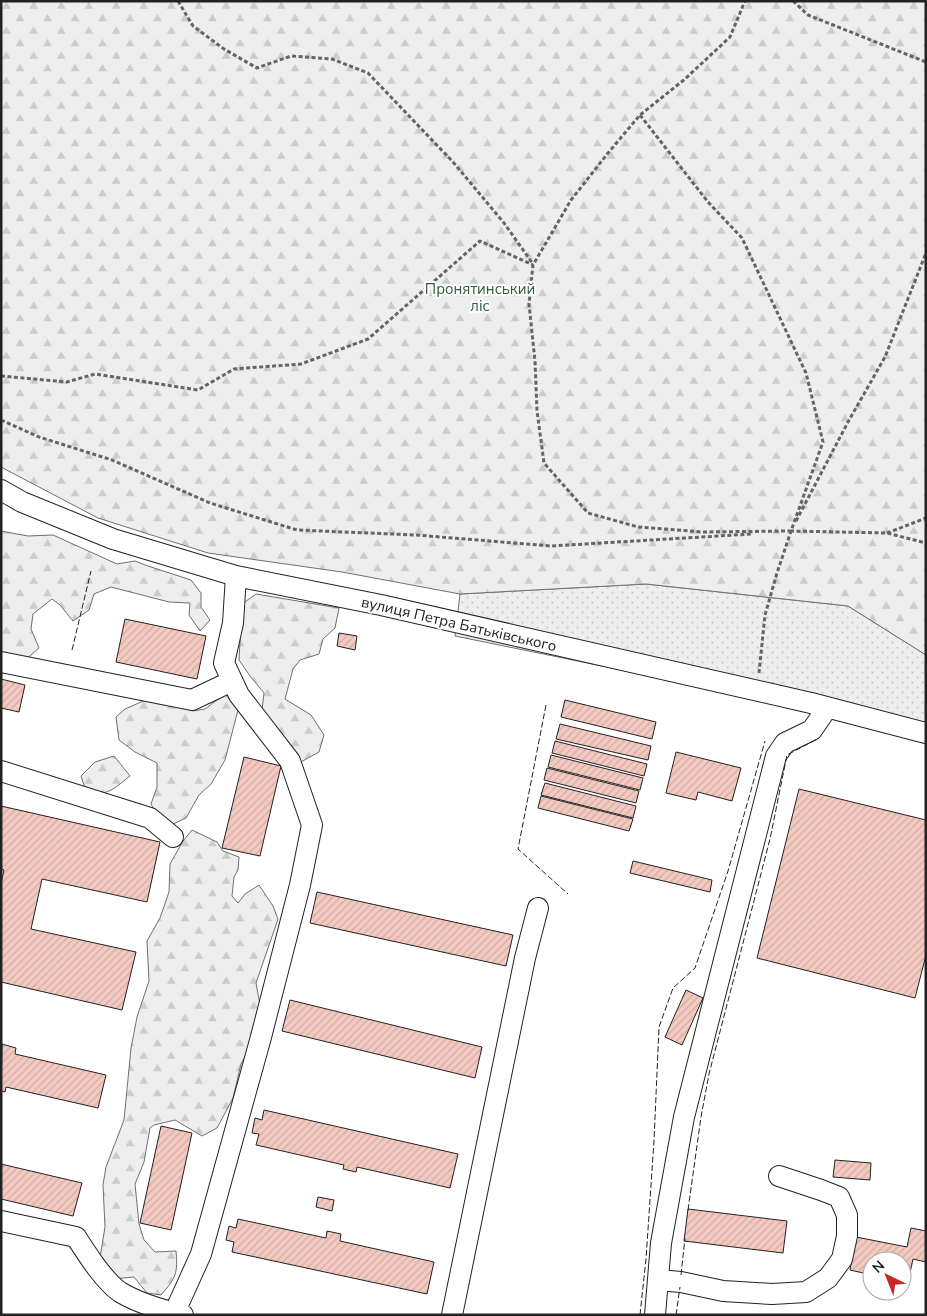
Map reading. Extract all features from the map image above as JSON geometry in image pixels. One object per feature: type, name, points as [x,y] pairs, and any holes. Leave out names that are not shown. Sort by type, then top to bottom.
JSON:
[{"type":"street","name":"вулиця Петра Батьківського","points":[[1,490],[22,502],[112,539],[236,576],[381,605],[757,691],[926,733]]},
{"type":"street","points":[[1,1221],[76,1237],[98,1269],[120,1291],[153,1306],[178,1314],[177,1307],[201,1254],[261,1037],[300,885],[312,825],[290,761],[239,695],[224,663],[233,623],[236,576]]},
{"type":"street","points":[[1,662],[192,700],[232,681]]},
{"type":"street","points":[[655,1315],[660,1243],[684,1117],[776,756],[785,743],[812,730],[827,708]]},
{"type":"street","points":[[1,771],[150,818],[172,837]]},
{"type":"street","points":[[452,1315],[538,908]]},
{"type":"street","points":[[658,1280],[681,1282],[723,1291],[772,1294],[806,1292],[828,1278],[842,1259],[847,1236],[847,1215],[839,1197],[779,1176]]},
{"type":"path","points":[[178,1],[193,26],[224,49],[257,68],[291,56],[332,59],[368,73],[453,162],[504,223],[533,265]]},
{"type":"path","points":[[745,1],[730,37],[685,79],[640,115],[571,200],[533,265],[529,304],[535,361],[537,411],[544,464],[588,513],[638,527],[702,532],[887,533],[926,543]]},
{"type":"path","points":[[793,1],[808,16],[926,62]]},
{"type":"path","points":[[640,115],[708,202],[742,238],[806,373],[823,442],[791,531],[765,615],[757,691]]},
{"type":"path","points":[[1,376],[67,382],[95,374],[198,390],[234,369],[301,364],[368,339],[480,241],[533,265]]},
{"type":"path","points":[[791,531],[848,422],[885,357],[926,253]]},
{"type":"path","points":[[1,420],[39,438],[112,460],[210,503],[298,530],[416,535],[551,546],[791,531]]},
{"type":"path","points":[[887,533],[926,518]]},
{"type":"green space","name":"Пронятинський ліс","points":[[1,1],[926,1],[926,655],[848,606],[646,584],[460,594],[342,572],[208,553],[98,518],[1,467]]},
{"type":"green space","points":[[1,531],[28,536],[53,535],[117,564],[135,561],[191,580],[201,593],[201,607],[210,620],[200,631],[189,615],[190,603],[169,602],[111,587],[94,594],[89,610],[73,621],[60,605],[52,599],[33,614],[31,629],[39,648],[22,663],[1,658]]},
{"type":"green space","points":[[646,584],[848,606],[926,655],[926,732],[455,636],[460,594]]},
{"type":"green space","points":[[256,594],[339,608],[335,628],[323,639],[319,654],[300,660],[293,669],[285,699],[311,715],[324,735],[319,752],[299,763],[260,727],[264,693],[239,660],[242,604]]},
{"type":"green space","points":[[225,694],[238,710],[225,760],[211,784],[199,795],[186,818],[171,825],[160,820],[151,804],[157,787],[157,763],[135,752],[119,740],[116,717],[125,709],[150,698],[193,711],[205,709]]},
{"type":"green space","points":[[114,756],[130,776],[110,791],[94,793],[86,791],[81,776],[95,762]]},
{"type":"green space","points":[[192,830],[217,842],[223,851],[239,857],[232,896],[238,903],[245,894],[259,885],[273,906],[278,919],[256,983],[262,1016],[255,1038],[241,1064],[233,1098],[217,1128],[202,1136],[175,1120],[154,1125],[150,1128],[144,1162],[135,1184],[139,1224],[144,1240],[155,1252],[176,1251],[177,1265],[175,1275],[161,1295],[147,1293],[134,1277],[112,1279],[99,1264],[105,1227],[103,1185],[106,1167],[124,1120],[131,1048],[137,1017],[149,981],[147,941],[160,918],[169,892],[170,864],[183,841]]},
{"type":"building","points":[[125,619],[206,636],[197,679],[116,662]]},
{"type":"building","points":[[339,633],[357,636],[355,650],[337,646]]},
{"type":"building","points":[[1,679],[25,685],[19,712],[1,708]]},
{"type":"building","points":[[565,700],[656,722],[652,739],[561,717]]},
{"type":"building","points":[[560,724],[651,746],[648,760],[556,739]]},
{"type":"building","points":[[555,741],[647,764],[644,776],[552,753]]},
{"type":"building","points":[[676,752],[741,768],[732,801],[698,792],[696,800],[666,793]]},
{"type":"building","points":[[551,755],[643,778],[640,790],[548,767]]},
{"type":"building","points":[[244,757],[281,766],[260,856],[222,848]]},
{"type":"building","points":[[547,768],[639,791],[636,803],[544,780]]},
{"type":"building","points":[[545,783],[636,806],[633,818],[541,795]]},
{"type":"building","points":[[799,789],[926,820],[926,955],[915,998],[757,958]]},
{"type":"building","points":[[541,796],[633,819],[629,831],[538,808]]},
{"type":"building","points":[[1,806],[160,842],[147,902],[42,879],[31,929],[136,952],[122,1010],[1,982],[1,883],[4,870],[1,869]]},
{"type":"building","points":[[633,861],[712,880],[710,892],[630,873]]},
{"type":"building","points":[[317,892],[513,935],[506,966],[310,923]]},
{"type":"building","points":[[686,990],[703,998],[682,1045],[665,1037]]},
{"type":"building","points":[[290,1000],[482,1047],[475,1078],[282,1031]]},
{"type":"building","points":[[2,1044],[16,1048],[15,1054],[106,1075],[98,1108],[6,1087],[5,1092],[1,1091]]},
{"type":"building","points":[[264,1110],[458,1154],[450,1188],[357,1167],[356,1172],[343,1169],[344,1165],[256,1145],[259,1134],[252,1133],[255,1118],[262,1120]]},
{"type":"building","points":[[161,1126],[192,1133],[171,1230],[140,1223]]},
{"type":"building","points":[[835,1160],[871,1163],[870,1180],[833,1177]]},
{"type":"building","points":[[1,1164],[82,1183],[73,1216],[1,1199]]},
{"type":"building","points":[[318,1197],[334,1200],[332,1211],[316,1207]]},
{"type":"building","points":[[688,1209],[787,1221],[783,1253],[684,1241]]},
{"type":"building","points":[[238,1219],[326,1238],[327,1231],[341,1234],[340,1241],[434,1262],[427,1294],[232,1252],[234,1242],[226,1240],[229,1226],[236,1228]]},
{"type":"building","points":[[911,1228],[926,1231],[926,1262],[913,1259],[912,1264],[912,1251],[862,1251],[862,1273],[850,1270],[856,1237],[907,1247]]},
{"type":"fence","points":[[72,650],[91,571]]},
{"type":"fence","points":[[546,705],[518,849],[568,894]]},
{"type":"fence","points":[[688,1210],[709,1074],[770,839],[787,755],[819,738]]},
{"type":"fence","points":[[640,1315],[654,1141],[659,1027],[673,988],[695,968],[728,871],[765,741]]},
{"type":"fence","points":[[681,1275],[685,1238]]},
{"type":"fence","points":[[676,1315],[680,1287]]}]
